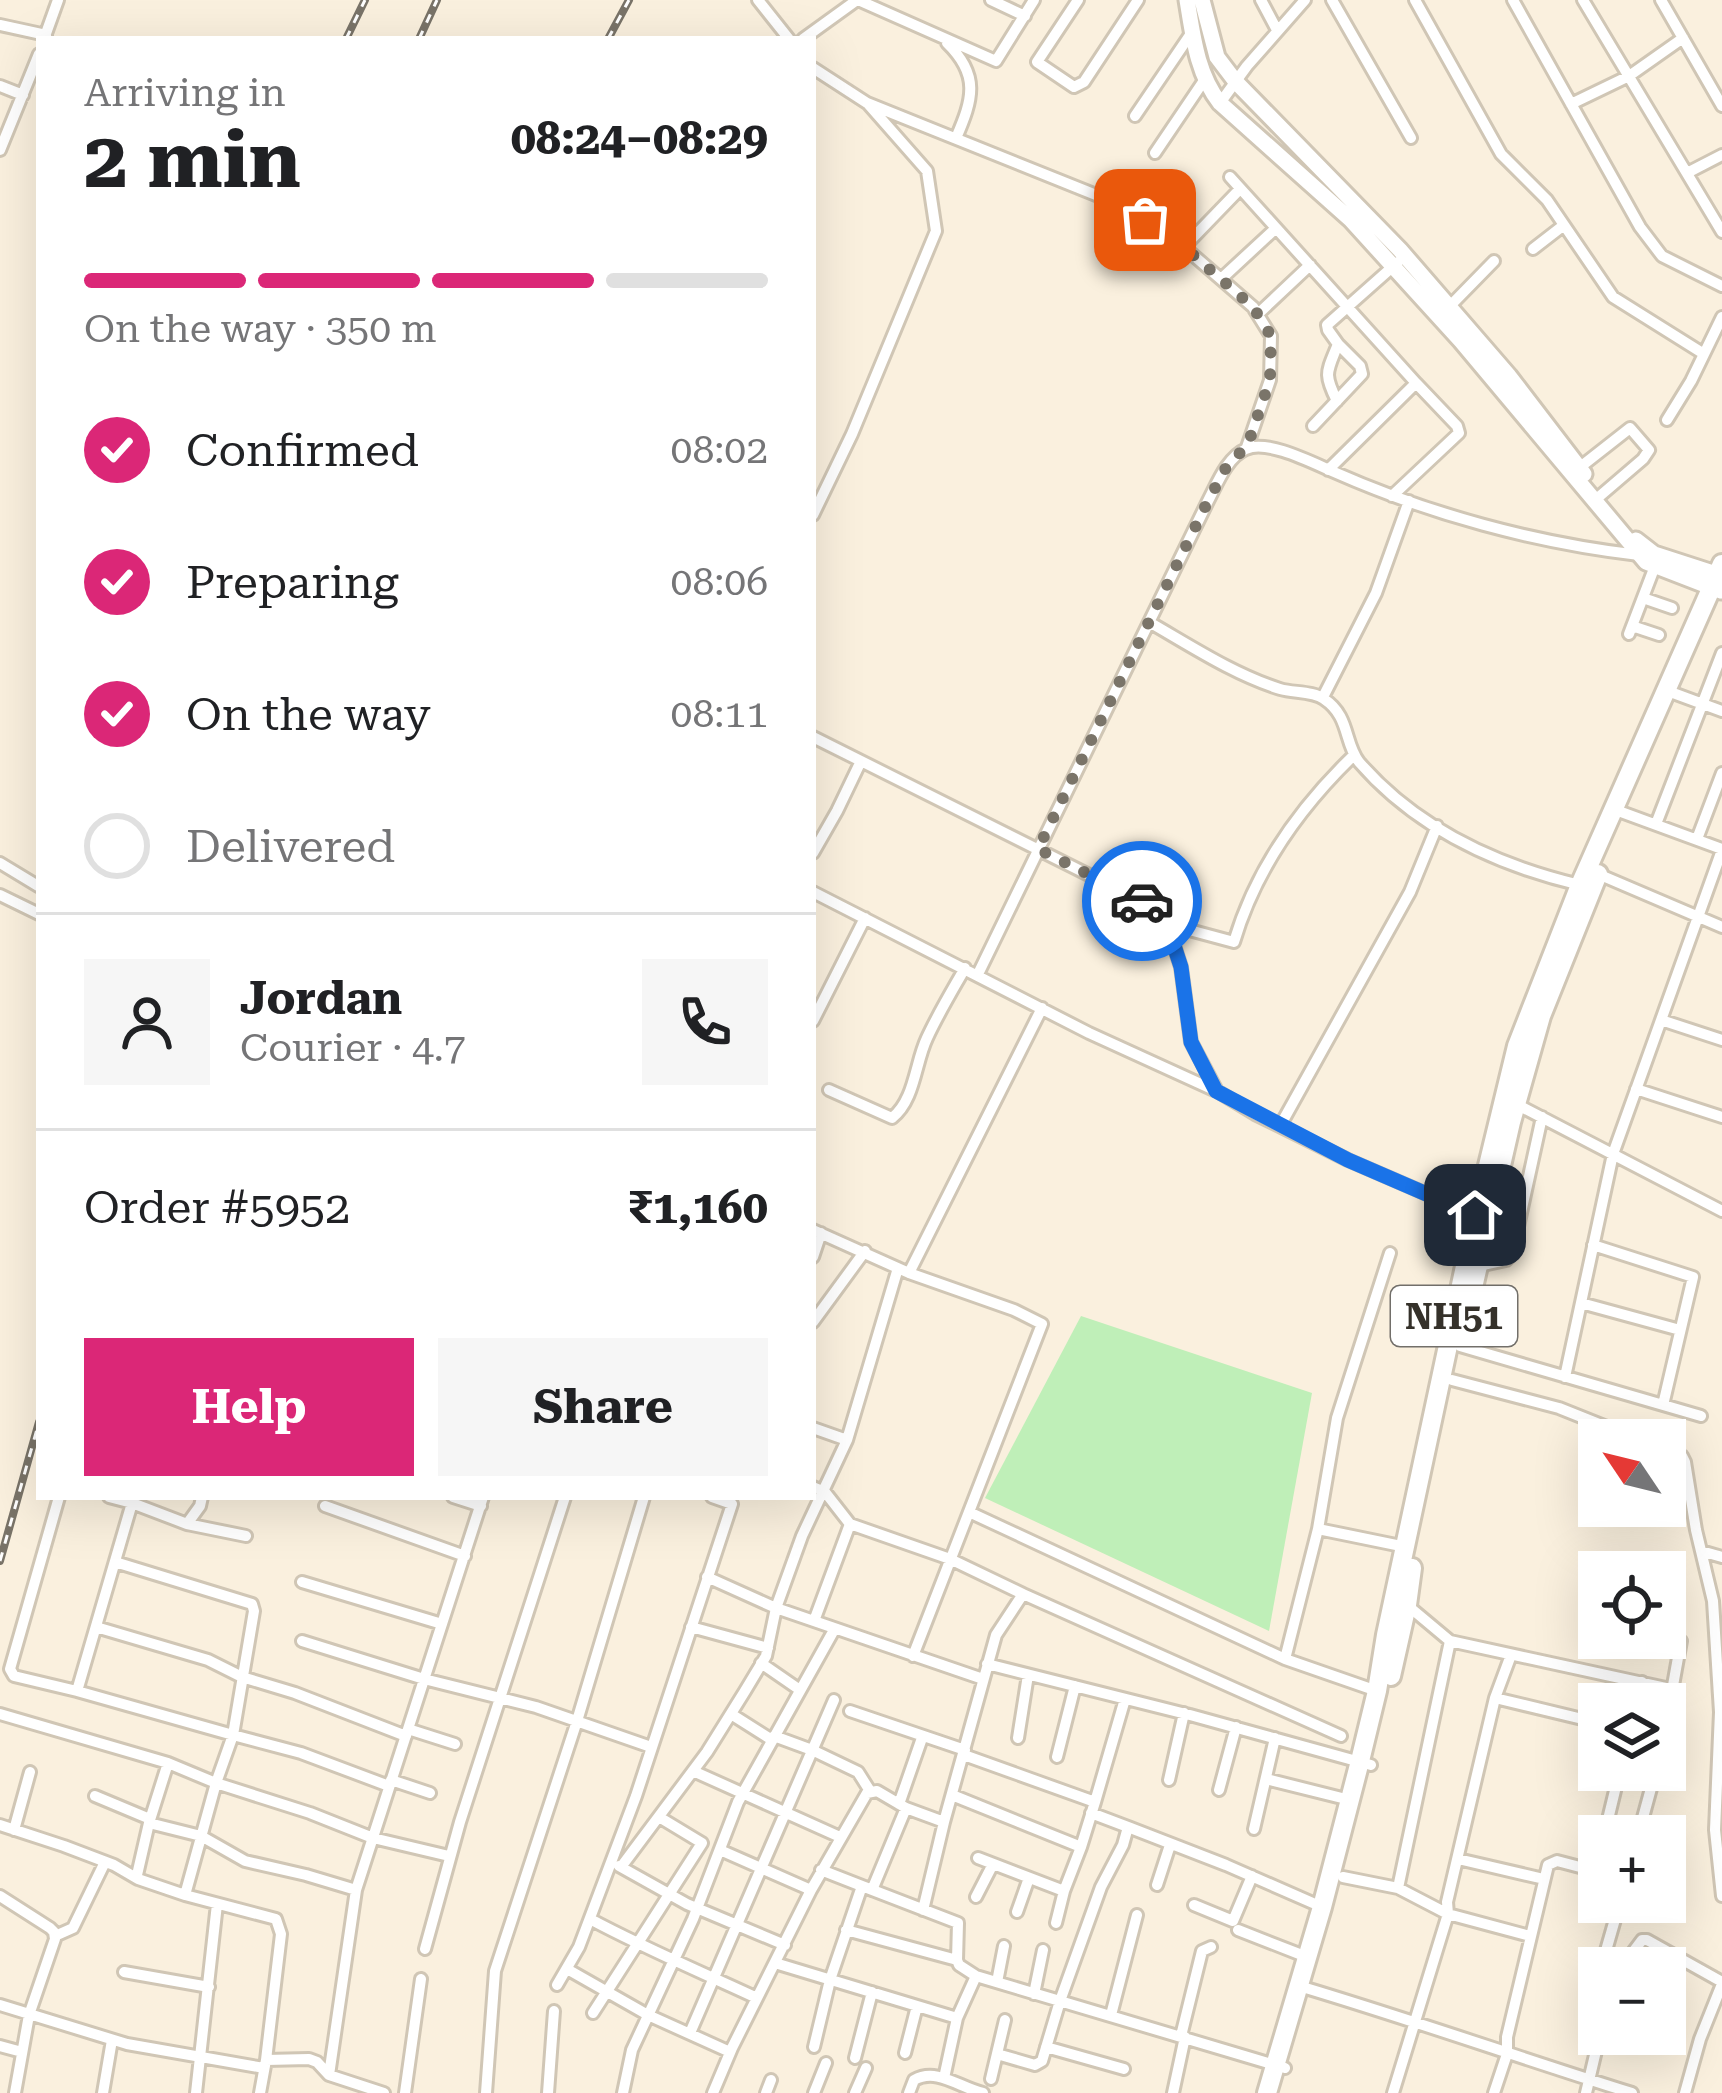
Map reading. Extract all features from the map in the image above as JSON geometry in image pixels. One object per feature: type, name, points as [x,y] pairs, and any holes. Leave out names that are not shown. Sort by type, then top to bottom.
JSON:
[{"type":"highway","name":"NH51","points":[[1276,2093],[1304,1987],[1343,1877],[1386,1635],[1510,1101],[1517,1046],[1580,886],[1619,811],[1720,582]]},
{"type":"highway","name":"NH51","points":[[1510,1101],[1619,811]]},
{"type":"highway","name":"NH51","points":[[1304,1987],[1307,1957],[1407,1605],[1415,1548],[1478,1266],[1482,1218]]},
{"type":"highway","name":"NH51","points":[[1267,2093],[1280,2066]]},
{"type":"street","points":[[45,36],[58,0]]},
{"type":"street","points":[[758,0],[788,36]]},
{"type":"street","points":[[806,36],[858,0],[996,62],[1034,0]]},
{"type":"street","points":[[991,0],[1024,16]]},
{"type":"street","points":[[1078,0],[1037,62],[1073,87],[1084,82],[1138,0]]},
{"type":"street","points":[[1186,0],[1205,79],[1220,103],[1449,307],[1647,557],[1643,598],[1630,630],[1659,635]]},
{"type":"street","points":[[1202,0],[1217,57],[1236,82],[1580,468],[1598,499]]},
{"type":"street","points":[[1261,0],[1274,33]]},
{"type":"street","points":[[1220,103],[1305,0]]},
{"type":"street","points":[[1332,0],[1411,138]]},
{"type":"street","points":[[1415,0],[1501,154],[1547,200],[1612,297],[1704,354]]},
{"type":"street","points":[[1513,0],[1640,227],[1661,256],[1722,286]]},
{"type":"street","points":[[1583,0],[1722,232]]},
{"type":"street","points":[[1661,0],[1722,106]]},
{"type":"street","points":[[0,25],[41,36]]},
{"type":"street","points":[[1135,116],[1192,32]]},
{"type":"street","points":[[941,37],[960,56],[971,81],[969,106],[956,137]]},
{"type":"street","points":[[1571,104],[1629,76],[1683,38]]},
{"type":"street","points":[[1,143],[36,62]]},
{"type":"street","points":[[816,70],[867,103],[1121,205],[1170,235],[1221,279],[1253,307],[1271,336],[1270,380],[1247,447],[1229,462],[978,974]]},
{"type":"street","points":[[1155,153],[1205,79]]},
{"type":"street","points":[[0,86],[23,95]]},
{"type":"street","points":[[816,508],[852,434],[936,231],[927,171],[867,103]]},
{"type":"street","points":[[1687,173],[1722,155]]},
{"type":"street","points":[[1230,177],[1457,426],[1460,433],[1392,496]]},
{"type":"street","points":[[1184,247],[1240,188]]},
{"type":"street","points":[[1533,248],[1564,225]]},
{"type":"street","points":[[1221,279],[1276,228]]},
{"type":"street","points":[[1313,426],[1363,370],[1338,344],[1328,325],[1399,261]]},
{"type":"street","points":[[1449,307],[1494,262]]},
{"type":"street","points":[[1258,314],[1310,265]]},
{"type":"street","points":[[1667,420],[1722,317]]},
{"type":"street","points":[[1337,401],[1326,376],[1338,344]]},
{"type":"street","points":[[1328,470],[1416,383]]},
{"type":"street","points":[[1580,468],[1630,428],[1649,450],[1598,499]]},
{"type":"street","points":[[1247,447],[1270,447],[1409,502],[1562,543],[1647,557],[1720,582]]},
{"type":"street","points":[[1323,697],[1376,593],[1409,502]]},
{"type":"street","points":[[1643,598],[1672,608]]},
{"type":"street","points":[[1148,622],[1248,675],[1282,689],[1323,697],[1346,723],[1354,755],[1389,795],[1466,847],[1538,877],[1580,886]]},
{"type":"street","points":[[1656,824],[1722,653]]},
{"type":"street","points":[[1670,692],[1722,711]]},
{"type":"street","points":[[816,738],[1141,901],[1167,924],[1234,942],[1255,885],[1282,837],[1319,789],[1354,755]]},
{"type":"street","points":[[816,848],[861,761]]},
{"type":"street","points":[[1697,839],[1722,773]]},
{"type":"street","points":[[1565,1377],[1612,1154],[1722,849],[1619,811]]},
{"type":"street","points":[[1280,1126],[1410,892],[1437,826]]},
{"type":"street","points":[[0,863],[36,883]]},
{"type":"street","points":[[1598,874],[1722,927]]},
{"type":"street","points":[[816,894],[1348,1160],[1482,1218]]},
{"type":"street","points":[[0,896],[34,911]]},
{"type":"street","points":[[816,1015],[865,918]]},
{"type":"street","points":[[1167,924],[1181,967],[1191,1042],[1216,1091]]},
{"type":"street","points":[[829,1090],[892,1118],[898,1115],[906,1105],[928,1035],[965,968]]},
{"type":"street","points":[[1042,1008],[903,1270],[847,1440],[819,1490],[850,1524],[950,1559],[1341,1736]]},
{"type":"street","points":[[1661,1020],[1722,1040]]},
{"type":"street","points":[[1636,1089],[1722,1117]]},
{"type":"street","points":[[1510,1101],[1722,1211]]},
{"type":"street","points":[[1478,1266],[1506,1260],[1512,1254],[1541,1117]]},
{"type":"street","points":[[817,1231],[1042,1324],[913,1656]]},
{"type":"street","points":[[1593,1245],[1694,1276],[1663,1405]]},
{"type":"street","points":[[816,1318],[865,1251]]},
{"type":"street","points":[[1285,1659],[1318,1529],[1337,1418],[1390,1252]]},
{"type":"street","points":[[1581,1303],[1680,1330]]},
{"type":"street","points":[[1460,1346],[1701,1416]]},
{"type":"street","points":[[1452,1380],[1586,1419]]},
{"type":"street","points":[[816,1429],[847,1440]]},
{"type":"street","points":[[1686,1470],[1701,1551],[1717,1603],[1721,1722],[1715,1830],[1722,1896]]},
{"type":"street","points":[[58,1500],[10,1669],[14,1676],[305,1754],[430,1793]]},
{"type":"street","points":[[121,1500],[187,1524],[246,1536]]},
{"type":"street","points":[[187,1524],[201,1500]]},
{"type":"street","points":[[425,1949],[449,1856],[564,1500]]},
{"type":"street","points":[[486,2093],[495,1971],[643,1500]]},
{"type":"street","points":[[557,1985],[616,1864],[733,1500]]},
{"type":"street","points":[[616,1864],[693,1771],[761,1664],[815,1500]]},
{"type":"street","points":[[329,2075],[356,1890],[482,1502]]},
{"type":"street","points":[[77,1691],[133,1503]]},
{"type":"street","points":[[326,1506],[465,1556]]},
{"type":"street","points":[[969,1512],[1285,1659],[1377,1691]]},
{"type":"street","points":[[814,1622],[850,1524]]},
{"type":"street","points":[[1318,1529],[1406,1547]]},
{"type":"street","points":[[1701,1551],[1722,1557]]},
{"type":"street","points":[[115,1562],[252,1604],[254,1611],[233,1735],[185,1895]]},
{"type":"street","points":[[707,1577],[834,1630],[982,1679]]},
{"type":"street","points":[[302,1582],[442,1624]]},
{"type":"street","points":[[923,1910],[982,1679],[996,1635],[1023,1594]]},
{"type":"street","points":[[1407,1605],[1450,1641],[1646,1683]]},
{"type":"street","points":[[95,1627],[455,1744]]},
{"type":"street","points":[[691,1627],[767,1648]]},
{"type":"street","points":[[623,2093],[634,2044],[697,1908],[743,1792],[834,1630]]},
{"type":"street","points":[[302,1640],[424,1679],[536,1707],[651,1748]]},
{"type":"street","points":[[1398,1888],[1450,1641]]},
{"type":"street","points":[[1393,2093],[1448,1914],[1495,1698],[1511,1654]]},
{"type":"street","points":[[761,1664],[800,1690]]},
{"type":"street","points":[[987,1664],[1365,1763]]},
{"type":"street","points":[[1018,1738],[1028,1675]]},
{"type":"street","points":[[1057,1757],[1075,1687]]},
{"type":"street","points":[[1495,1698],[1578,1718]]},
{"type":"street","points":[[1056,1923],[1125,1699]]},
{"type":"street","points":[[690,2033],[834,1700]]},
{"type":"street","points":[[850,1711],[965,1753],[1322,1907]]},
{"type":"street","points":[[1169,1780],[1184,1713]]},
{"type":"street","points":[[0,1714],[168,1763],[373,1838],[449,1856]]},
{"type":"street","points":[[731,1714],[773,1738],[858,1772],[870,1791]]},
{"type":"street","points":[[1219,1790],[1236,1727]]},
{"type":"street","points":[[814,2047],[845,1930],[903,1806],[922,1738]]},
{"type":"street","points":[[1254,1829],[1275,1738]]},
{"type":"street","points":[[134,1877],[168,1763]]},
{"type":"street","points":[[693,1771],[840,1837]]},
{"type":"street","points":[[14,1830],[30,1772]]},
{"type":"street","points":[[1266,1779],[1350,1800]]},
{"type":"street","points":[[870,1791],[944,1822]]},
{"type":"street","points":[[713,2093],[821,1870],[870,1791]]},
{"type":"street","points":[[952,1795],[1081,1847]]},
{"type":"street","points":[[95,1796],[201,1837],[244,1862],[356,1890]]},
{"type":"street","points":[[659,1817],[719,1852],[811,1890]]},
{"type":"street","points":[[0,1826],[185,1895],[275,1919],[281,1934],[260,2093]]},
{"type":"street","points":[[998,2054],[1037,2065],[1042,2061],[1101,1887],[1124,1845],[1128,1827]]},
{"type":"street","points":[[593,2013],[702,1843]]},
{"type":"street","points":[[1157,1885],[1171,1845]]},
{"type":"street","points":[[978,1858],[1064,1891]]},
{"type":"street","points":[[1458,1859],[1544,1879]]},
{"type":"street","points":[[1494,2093],[1507,2054],[1507,2036],[1548,1865],[1556,1861],[1578,1867]]},
{"type":"street","points":[[15,2093],[29,2014],[55,1936],[73,1928],[105,1862]]},
{"type":"street","points":[[616,1864],[697,1908],[785,1946]]},
{"type":"street","points":[[976,1897],[993,1864]]},
{"type":"street","points":[[821,1870],[958,1923],[957,1960],[976,1976],[1280,2066]]},
{"type":"street","points":[[1193,1905],[1233,1921],[1252,1876]]},
{"type":"street","points":[[1343,1877],[1398,1888],[1448,1914],[1530,1936]]},
{"type":"street","points":[[1017,1912],[1029,1878]]},
{"type":"street","points":[[0,1896],[55,1936]]},
{"type":"street","points":[[196,2093],[217,1904]]},
{"type":"street","points":[[1111,2015],[1137,1915]]},
{"type":"street","points":[[590,1919],[672,1962],[757,1998]]},
{"type":"street","points":[[845,1930],[957,1960]]},
{"type":"street","points":[[1238,1930],[1307,1957]]},
{"type":"street","points":[[997,1982],[1004,1946]]},
{"type":"street","points":[[1173,2093],[1202,1951],[1211,1947]]},
{"type":"street","points":[[1034,1994],[1043,1949]]},
{"type":"street","points":[[1685,2093],[1722,1983],[1686,1962]]},
{"type":"street","points":[[775,1963],[957,2018]]},
{"type":"street","points":[[567,1969],[648,2014],[730,2051]]},
{"type":"street","points":[[124,1972],[209,1987]]},
{"type":"street","points":[[944,2078],[957,2018],[976,1976]]},
{"type":"street","points":[[405,2093],[422,1979]]},
{"type":"street","points":[[1304,1987],[1588,2086],[1632,2093]]},
{"type":"street","points":[[855,2058],[872,1992]]},
{"type":"street","points":[[0,2005],[112,2040],[202,2057],[265,2064],[310,2059],[329,2075],[384,2093]]},
{"type":"street","points":[[905,2053],[916,2006]]},
{"type":"street","points":[[548,2093],[554,2011]]},
{"type":"street","points":[[992,2079],[1005,2020]]},
{"type":"street","points":[[103,2093],[112,2040]]},
{"type":"street","points":[[0,2045],[22,2052]]},
{"type":"street","points":[[1046,2048],[1124,2069]]},
{"type":"street","points":[[1588,2086],[1595,2055]]},
{"type":"street","points":[[814,2093],[826,2063]]},
{"type":"street","points":[[855,2093],[866,2068]]},
{"type":"street","points":[[910,2093],[924,2075],[976,2092]]},
{"type":"green space","points":[[1081,1316],[1312,1393],[1269,1631],[985,1498]]},
{"type":"railway","points":[[347,36],[365,0]]},
{"type":"railway","points":[[420,36],[437,0]]},
{"type":"railway","points":[[610,36],[629,0]]},
{"type":"railway","points":[[0,1561],[36,1433]]},
{"type":"way so far","points":[[1142,901],[1038,849],[1208,501],[1229,462],[1247,447],[1270,380],[1271,336],[1253,307],[1170,235],[1145,220]]},
{"type":"route","points":[[1142,901],[1167,924],[1181,967],[1191,1042],[1216,1091],[1348,1160],[1475,1215]]}]
